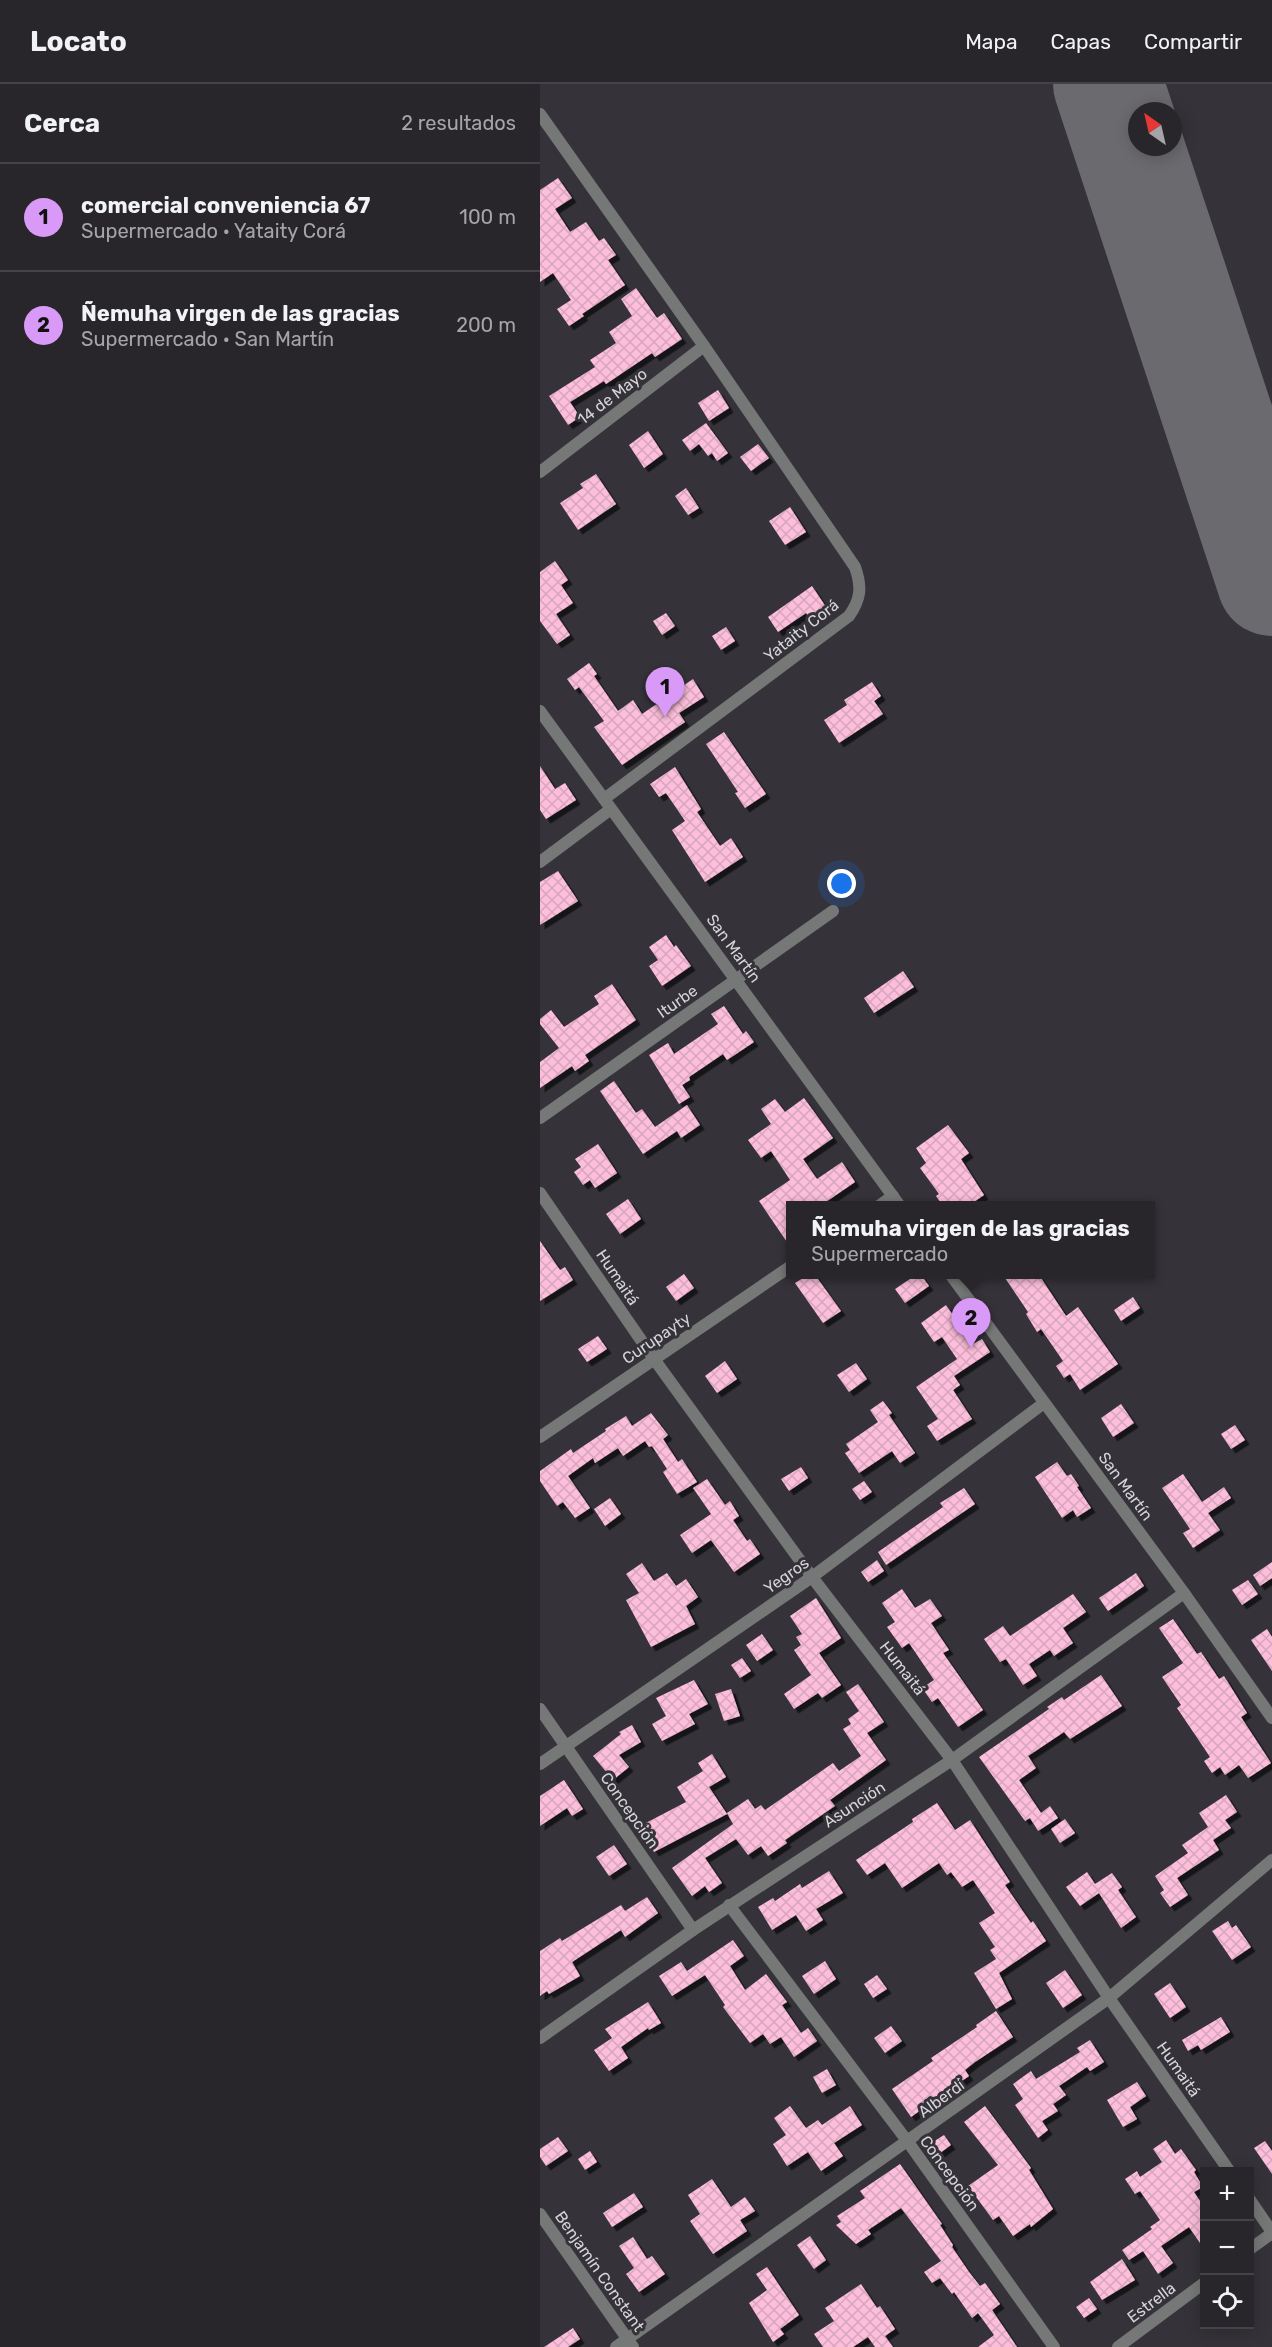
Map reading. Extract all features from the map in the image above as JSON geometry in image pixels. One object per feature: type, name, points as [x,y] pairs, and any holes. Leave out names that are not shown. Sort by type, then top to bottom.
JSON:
[{"type":"street","name":"Yataity Corá","points":[[540,114],[704,346],[855,567],[861,585],[860,595],[849,616],[608,803],[540,862]]},
{"type":"street","name":"14 de Mayo","points":[[540,472],[704,346]]},
{"type":"street","name":"San Martín","points":[[540,711],[897,1201]]},
{"type":"street","name":"Iturbe","points":[[540,1118],[833,911]]},
{"type":"street","name":"Humaitá","points":[[540,1193],[654,1359],[812,1577],[952,1760],[1109,1998],[1227,2167]]},
{"type":"street","name":"Curupayty","points":[[540,1437],[786,1269]]},
{"type":"street","name":"San Martín","points":[[953,1279],[1184,1593],[1272,1718]]},
{"type":"street","name":"Yegros","points":[[540,1764],[812,1577],[1044,1403]]},
{"type":"street","name":"Asunción","points":[[540,2038],[729,1905],[952,1760],[1184,1593]]},
{"type":"street","name":"Concepción","points":[[540,1709],[693,1930]]},
{"type":"street","name":"Alberdí","points":[[616,2347],[631,2343],[1109,1998],[1272,1860]]},
{"type":"street","name":"Concepción","points":[[729,1905],[908,2142],[1054,2347]]},
{"type":"street","points":[[1254,2206],[1272,2232],[1254,2246]]},
{"type":"street","name":"Benjamín Constant","points":[[540,2214],[631,2343]]},
{"type":"street","name":"Estrella","points":[[1118,2347],[1200,2286]]},
{"type":"building","points":[[558,178],[572,198],[555,209],[570,232],[586,222],[599,241],[604,238],[616,255],[608,260],[625,285],[582,314],[584,316],[569,326],[557,309],[571,300],[553,273],[540,282],[540,190]]},
{"type":"building","points":[[636,288],[657,318],[664,313],[682,339],[655,357],[652,353],[606,384],[604,381],[570,402],[580,417],[568,425],[549,396],[595,367],[590,360],[616,343],[609,332],[632,316],[621,299]]},
{"type":"building","points":[[718,390],[729,408],[709,421],[698,403]]},
{"type":"building","points":[[706,423],[728,453],[717,461],[712,453],[708,456],[699,444],[690,451],[682,440]]},
{"type":"building","points":[[648,431],[663,454],[644,468],[629,445]]},
{"type":"building","points":[[758,444],[769,458],[751,471],[740,457]]},
{"type":"building","points":[[596,474],[616,504],[578,530],[560,503],[583,488],[580,484]]},
{"type":"building","points":[[686,488],[699,508],[688,515],[675,496]]},
{"type":"building","points":[[790,507],[806,532],[785,545],[769,521]]},
{"type":"building","points":[[555,561],[568,580],[561,585],[573,603],[556,614],[570,635],[557,644],[540,621],[540,572]]},
{"type":"building","points":[[812,586],[828,610],[812,621],[806,613],[778,632],[768,617]]},
{"type":"building","points":[[666,613],[675,626],[662,635],[653,621]]},
{"type":"building","points":[[726,627],[735,641],[721,650],[712,636]]},
{"type":"building","points":[[589,663],[597,674],[594,676],[618,711],[633,700],[642,714],[693,679],[704,697],[679,713],[685,722],[622,765],[594,727],[604,721],[579,687],[575,690],[567,679]]},
{"type":"building","points":[[872,682],[881,696],[874,701],[883,714],[839,743],[824,720],[847,705],[844,700]]},
{"type":"building","points":[[724,732],[766,794],[745,808],[735,793],[738,792],[706,744]]},
{"type":"building","points":[[540,766],[555,789],[565,783],[576,800],[546,819],[540,810]]},
{"type":"building","points":[[675,767],[701,809],[697,812],[720,846],[731,838],[743,857],[705,882],[672,830],[685,821],[666,793],[659,797],[650,784]]},
{"type":"building","points":[[558,871],[578,901],[540,925],[540,882]]},
{"type":"building","points":[[666,935],[691,966],[662,986],[649,966],[658,960],[649,947]]},
{"type":"building","points":[[903,971],[914,987],[874,1013],[864,998]]},
{"type":"building","points":[[612,984],[636,1020],[585,1055],[589,1061],[575,1071],[572,1066],[540,1088],[540,1062],[559,1048],[540,1024],[540,1019],[551,1010],[564,1027],[599,1004],[594,996]]},
{"type":"building","points":[[724,1006],[743,1034],[746,1031],[754,1042],[727,1060],[723,1054],[689,1077],[690,1080],[682,1085],[690,1097],[679,1104],[649,1055],[668,1043],[674,1054],[718,1024],[711,1014]]},
{"type":"building","points":[[614,1081],[636,1113],[642,1109],[655,1127],[687,1105],[700,1125],[681,1138],[677,1131],[643,1154],[600,1091]]},
{"type":"building","points":[[804,1098],[833,1138],[803,1159],[817,1179],[842,1162],[855,1182],[827,1201],[786,1201],[786,1241],[759,1201],[790,1180],[771,1151],[761,1158],[748,1140],[771,1124],[761,1109],[775,1099],[785,1112]]},
{"type":"building","points":[[948,1125],[969,1153],[961,1159],[984,1195],[975,1201],[940,1201],[936,1196],[939,1194],[920,1168],[926,1163],[916,1148]]},
{"type":"building","points":[[598,1144],[617,1173],[595,1188],[590,1180],[583,1185],[574,1172],[581,1167],[575,1159]]},
{"type":"building","points":[[628,1199],[641,1219],[620,1234],[606,1214]]},
{"type":"building","points":[[540,1241],[560,1270],[565,1267],[573,1280],[540,1301]]},
{"type":"building","points":[[684,1274],[694,1288],[676,1301],[666,1287]]},
{"type":"building","points":[[802,1279],[818,1279],[841,1311],[823,1323],[795,1283]]},
{"type":"building","points":[[910,1279],[924,1279],[929,1286],[905,1303],[895,1289]]},
{"type":"building","points":[[1006,1279],[1042,1279],[1066,1316],[1078,1307],[1118,1364],[1080,1390],[1070,1374],[1064,1378],[1056,1366],[1063,1361],[1041,1329],[1037,1332],[1026,1314],[1028,1312]]},
{"type":"building","points":[[1133,1297],[1140,1308],[1121,1321],[1114,1310]]},
{"type":"building","points":[[946,1305],[973,1344],[982,1339],[990,1352],[954,1376],[960,1385],[953,1390],[972,1419],[937,1441],[927,1426],[938,1419],[916,1387],[957,1359],[942,1337],[934,1342],[921,1323]]},
{"type":"building","points":[[598,1336],[607,1349],[587,1362],[578,1349]]},
{"type":"building","points":[[725,1361],[737,1379],[717,1393],[705,1376]]},
{"type":"building","points":[[856,1363],[867,1379],[849,1392],[837,1375]]},
{"type":"building","points":[[883,1401],[892,1413],[889,1415],[915,1453],[900,1463],[892,1451],[859,1473],[845,1453],[850,1450],[846,1444],[878,1422],[870,1410]]},
{"type":"building","points":[[1121,1404],[1134,1423],[1113,1437],[1101,1418]]},
{"type":"building","points":[[651,1413],[668,1435],[663,1439],[678,1462],[682,1459],[697,1482],[677,1494],[663,1472],[667,1469],[652,1446],[649,1447],[645,1441],[623,1456],[618,1448],[595,1463],[593,1458],[568,1476],[590,1508],[575,1518],[563,1502],[557,1506],[540,1481],[540,1471],[571,1449],[573,1453],[626,1416],[632,1426]]},
{"type":"building","points":[[1235,1425],[1245,1440],[1231,1449],[1221,1434]]},
{"type":"building","points":[[1057,1462],[1067,1476],[1071,1474],[1091,1508],[1077,1517],[1073,1510],[1062,1518],[1035,1477]]},
{"type":"building","points":[[801,1467],[808,1478],[789,1491],[781,1479]]},
{"type":"building","points":[[1183,1474],[1202,1502],[1224,1487],[1231,1498],[1208,1513],[1220,1530],[1193,1548],[1183,1533],[1190,1529],[1162,1488]]},
{"type":"building","points":[[707,1479],[725,1505],[730,1501],[739,1516],[733,1520],[747,1541],[750,1539],[760,1554],[734,1572],[711,1540],[692,1553],[680,1535],[711,1514],[693,1488]]},
{"type":"building","points":[[864,1481],[872,1492],[860,1500],[852,1489]]},
{"type":"building","points":[[964,1488],[975,1504],[886,1565],[878,1552],[943,1507],[940,1503]]},
{"type":"building","points":[[610,1498],[621,1514],[605,1526],[594,1509]]},
{"type":"building","points":[[877,1560],[884,1571],[868,1582],[861,1572]]},
{"type":"building","points":[[1272,1562],[1272,1578],[1260,1586],[1253,1575]]},
{"type":"building","points":[[642,1563],[654,1581],[667,1573],[676,1586],[686,1579],[698,1597],[686,1606],[695,1624],[651,1647],[626,1600],[639,1593],[626,1574]]},
{"type":"building","points":[[1136,1573],[1144,1586],[1108,1611],[1099,1598]]},
{"type":"building","points":[[1248,1580],[1258,1594],[1242,1605],[1232,1590]]},
{"type":"building","points":[[902,1589],[915,1608],[930,1599],[942,1616],[931,1623],[949,1650],[943,1653],[983,1710],[958,1727],[938,1698],[932,1702],[922,1688],[934,1680],[909,1643],[902,1648],[887,1627],[895,1622],[882,1603]]},
{"type":"building","points":[[1073,1594],[1086,1612],[1063,1628],[1073,1643],[1054,1656],[1050,1650],[1029,1664],[1037,1676],[1023,1685],[1006,1659],[1000,1662],[984,1639],[1003,1626],[1010,1636]]},
{"type":"building","points":[[816,1598],[841,1638],[819,1653],[841,1685],[822,1698],[818,1693],[794,1709],[784,1694],[811,1675],[794,1650],[801,1645],[796,1637],[802,1634],[790,1616]]},
{"type":"building","points":[[1173,1619],[1197,1654],[1201,1652],[1219,1679],[1224,1676],[1247,1713],[1241,1717],[1271,1763],[1248,1778],[1239,1765],[1225,1775],[1220,1767],[1212,1773],[1204,1761],[1210,1757],[1177,1708],[1181,1705],[1162,1677],[1183,1663],[1159,1628]]},
{"type":"building","points":[[1267,1629],[1272,1637],[1272,1671],[1251,1640]]},
{"type":"building","points":[[762,1634],[773,1650],[757,1661],[746,1645]]},
{"type":"building","points":[[742,1658],[751,1671],[740,1678],[731,1665]]},
{"type":"building","points":[[1101,1675],[1122,1706],[1070,1739],[1064,1732],[1028,1756],[1036,1768],[1019,1780],[1041,1813],[1050,1806],[1058,1818],[1038,1831],[1030,1818],[1025,1821],[979,1757],[1049,1709],[1047,1707],[1062,1697],[1064,1700]]},
{"type":"building","points":[[694,1680],[708,1704],[689,1714],[695,1724],[662,1741],[652,1724],[666,1716],[656,1698]]},
{"type":"building","points":[[858,1684],[884,1722],[867,1733],[886,1760],[830,1800],[835,1806],[785,1840],[787,1843],[768,1856],[761,1846],[748,1855],[736,1839],[705,1858],[722,1883],[709,1892],[705,1886],[692,1896],[672,1868],[733,1824],[727,1813],[748,1799],[755,1809],[761,1805],[765,1810],[833,1763],[839,1771],[861,1756],[843,1729],[851,1724],[848,1719],[859,1711],[846,1692]]},
{"type":"building","points":[[731,1689],[740,1716],[724,1721],[715,1694]]},
{"type":"building","points":[[632,1725],[641,1742],[619,1755],[629,1767],[613,1780],[593,1756],[621,1734],[619,1732]]},
{"type":"building","points":[[712,1754],[726,1777],[709,1787],[727,1814],[654,1852],[640,1826],[686,1802],[677,1787],[703,1771],[698,1763]]},
{"type":"building","points":[[564,1780],[583,1809],[572,1816],[567,1808],[540,1826],[540,1796]]},
{"type":"building","points":[[1226,1795],[1237,1812],[1225,1820],[1231,1828],[1213,1840],[1219,1850],[1177,1878],[1188,1895],[1170,1907],[1160,1893],[1164,1890],[1155,1876],[1188,1853],[1182,1845],[1208,1827],[1199,1813]]},
{"type":"building","points":[[937,1803],[955,1830],[970,1820],[1010,1882],[1005,1885],[1046,1941],[999,1973],[1012,1999],[996,2009],[974,1973],[996,1959],[990,1950],[995,1947],[979,1923],[995,1913],[973,1880],[962,1887],[951,1872],[947,1875],[939,1863],[902,1888],[885,1863],[867,1875],[856,1860]]},
{"type":"building","points":[[1065,1819],[1075,1833],[1060,1843],[1051,1829]]},
{"type":"building","points":[[614,1845],[627,1864],[609,1876],[596,1857]]},
{"type":"building","points":[[829,1871],[843,1893],[816,1909],[823,1920],[806,1931],[796,1915],[772,1930],[758,1907],[773,1898],[775,1901],[800,1884],[802,1888]]},
{"type":"building","points":[[1087,1872],[1095,1884],[1112,1873],[1122,1887],[1118,1890],[1136,1917],[1121,1928],[1099,1893],[1080,1906],[1066,1887]]},
{"type":"building","points":[[647,1897],[658,1913],[625,1937],[621,1930],[572,1962],[580,1976],[549,1994],[547,1991],[540,1996],[540,1951],[560,1938],[562,1941],[621,1905],[625,1911]]},
{"type":"building","points":[[1228,1921],[1232,1928],[1236,1925],[1251,1947],[1232,1960],[1212,1931]]},
{"type":"building","points":[[733,1940],[744,1956],[730,1966],[745,1990],[766,1974],[787,2002],[782,2005],[801,2033],[808,2028],[817,2041],[794,2057],[781,2037],[770,2044],[763,2034],[750,2043],[723,2007],[725,2005],[705,1975],[672,1996],[659,1976],[681,1962],[687,1971]]},
{"type":"building","points":[[825,1961],[836,1979],[814,1994],[802,1976]]},
{"type":"building","points":[[1065,1970],[1082,1995],[1063,2008],[1046,1983]]},
{"type":"building","points":[[877,1975],[887,1989],[873,1998],[864,1984]]},
{"type":"building","points":[[1170,1983],[1186,2007],[1170,2018],[1154,1994]]},
{"type":"building","points":[[648,2002],[661,2023],[649,2030],[648,2028],[621,2047],[628,2058],[609,2071],[594,2050],[612,2038],[605,2029]]},
{"type":"building","points":[[996,2011],[1013,2037],[975,2062],[965,2070],[969,2076],[911,2117],[892,2089],[933,2061],[931,2058],[977,2027],[976,2025]]},
{"type":"building","points":[[1221,2017],[1230,2032],[1201,2050],[1198,2045],[1188,2051],[1182,2040]]},
{"type":"building","points":[[891,2026],[902,2041],[885,2053],[874,2038]]},
{"type":"building","points":[[1090,2040],[1104,2062],[1090,2071],[1087,2067],[1059,2086],[1066,2095],[1053,2104],[1058,2111],[1042,2121],[1048,2130],[1038,2138],[1015,2105],[1023,2099],[1013,2084],[1031,2071],[1036,2079],[1080,2052],[1077,2048]]},
{"type":"building","points":[[827,2069],[836,2085],[822,2093],[813,2077]]},
{"type":"building","points":[[1137,2082],[1146,2096],[1130,2107],[1137,2119],[1123,2127],[1107,2100]]},
{"type":"building","points":[[790,2106],[806,2128],[818,2120],[822,2125],[850,2106],[862,2125],[834,2143],[843,2156],[821,2171],[808,2152],[787,2166],[773,2144],[786,2135],[774,2118]]},
{"type":"building","points":[[985,2106],[1031,2168],[1029,2170],[1053,2209],[1031,2227],[1030,2224],[1013,2236],[999,2216],[993,2220],[968,2186],[998,2165],[964,2122]]},
{"type":"building","points":[[944,2135],[951,2145],[940,2153],[933,2142]]},
{"type":"building","points":[[558,2137],[568,2151],[546,2166],[540,2157],[540,2149]]},
{"type":"building","points":[[1166,2140],[1175,2154],[1181,2149],[1196,2170],[1194,2172],[1200,2182],[1200,2189],[1194,2192],[1200,2201],[1200,2243],[1189,2227],[1161,2246],[1173,2263],[1158,2274],[1143,2251],[1129,2260],[1122,2250],[1152,2229],[1150,2227],[1160,2220],[1140,2191],[1135,2194],[1125,2179],[1137,2171],[1140,2177],[1162,2162],[1153,2149]]},
{"type":"building","points":[[1265,2141],[1272,2151],[1272,2174],[1254,2148]]},
{"type":"building","points":[[590,2151],[597,2162],[585,2170],[578,2159]]},
{"type":"building","points":[[900,2164],[942,2224],[940,2225],[953,2245],[952,2247],[969,2272],[980,2286],[985,2283],[1000,2304],[992,2310],[1017,2347],[978,2347],[994,2335],[978,2313],[972,2318],[954,2292],[952,2294],[940,2278],[932,2283],[924,2272],[941,2261],[901,2208],[868,2230],[871,2234],[856,2244],[836,2225],[841,2222],[837,2216],[865,2198],[860,2191]]},
{"type":"building","points":[[712,2179],[731,2207],[745,2197],[755,2211],[740,2220],[747,2231],[713,2254],[690,2221],[700,2214],[688,2195]]},
{"type":"building","points":[[634,2193],[643,2207],[612,2227],[603,2213]]},
{"type":"building","points":[[810,2236],[826,2260],[814,2269],[797,2245]]},
{"type":"building","points":[[633,2237],[647,2259],[652,2256],[665,2274],[639,2292],[626,2274],[634,2268],[619,2246]]},
{"type":"building","points":[[1122,2259],[1135,2280],[1102,2300],[1090,2282]]},
{"type":"building","points":[[767,2267],[799,2315],[780,2329],[784,2334],[773,2342],[749,2303],[767,2290],[756,2274]]},
{"type":"building","points":[[861,2284],[877,2308],[880,2306],[895,2329],[885,2336],[893,2347],[875,2347],[868,2337],[853,2347],[823,2347],[814,2334],[834,2321],[825,2308]]},
{"type":"building","points":[[1089,2298],[1097,2309],[1084,2318],[1076,2307]]},
{"type":"building","points":[[573,2328],[580,2339],[568,2347],[544,2347]]},
{"type":"runway","points":[[1108,84],[1272,581]]},
{"type":"place","name":"comercial conveniencia 67","points":[[665,717]]},
{"type":"place","name":"Ñemuha virgen de las gracias","points":[[971,1348]]}]
